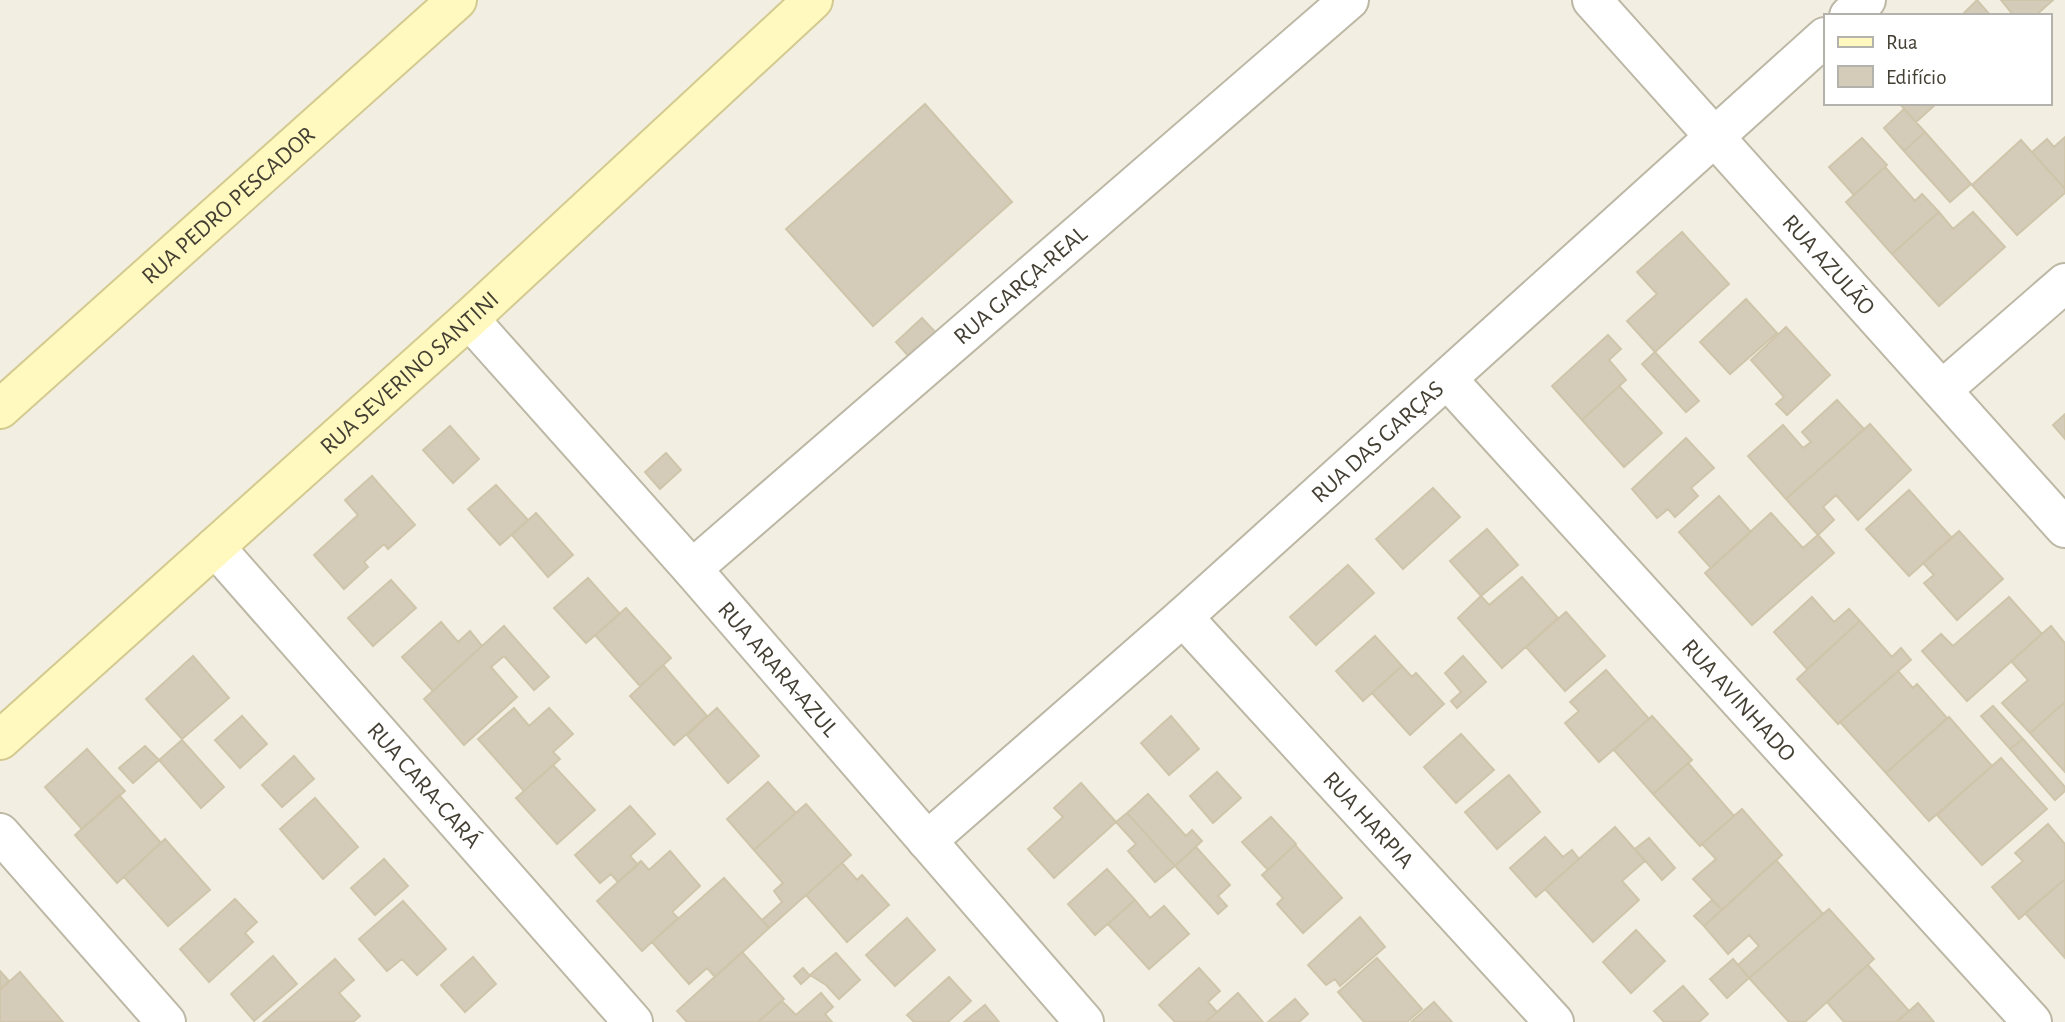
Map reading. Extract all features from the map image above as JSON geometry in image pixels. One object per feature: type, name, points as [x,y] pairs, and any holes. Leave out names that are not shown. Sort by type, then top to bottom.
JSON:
[{"type":"street","name":"RUA PEDRO PESCADOR","points":[[0,409],[457,0]]},
{"type":"street","name":"RUA SEVERINO SANTINI","points":[[0,740],[469,319],[813,0]]},
{"type":"street","name":"RUA GARÇA-REAL","points":[[692,569],[1349,0]]},
{"type":"street","name":"RUA AZULÃO","points":[[1592,0],[2065,528]]},
{"type":"street","points":[[1851,14],[1866,0]]},
{"type":"street","name":"RUA DAS GARÇAS","points":[[927,841],[1183,617],[1824,38]]},
{"type":"street","points":[[1942,390],[2065,283]]},
{"type":"street","name":"RUA ARARA-AZUL","points":[[469,319],[692,569],[1084,1022]]},
{"type":"street","name":"RUA AVINHADO","points":[[1447,379],[2032,1022]]},
{"type":"street","name":"RUA CARA-CARÁ","points":[[215,547],[633,1022]]},
{"type":"street","name":"RUA HARPIA","points":[[1183,617],[1554,1022]]},
{"type":"street","points":[[0,833],[166,1022]]},
{"type":"building","points":[[1977,0],[1989,14],[1963,14]]},
{"type":"building","points":[[2001,0],[2053,0],[2037,14],[2012,14]]},
{"type":"building","points":[[925,104],[1012,202],[873,326],[786,229]]},
{"type":"building","points":[[1901,105],[1935,105],[1916,122]]},
{"type":"building","points":[[1904,109],[1925,132],[1904,151],[1884,128]]},
{"type":"building","points":[[1925,132],[1971,184],[1950,202],[1904,151]]},
{"type":"building","points":[[2065,137],[2065,189],[2032,152],[2047,139],[2054,147]]},
{"type":"building","points":[[1862,138],[1887,165],[1854,195],[1829,167]]},
{"type":"building","points":[[2021,140],[2065,189],[2065,193],[2017,235],[1972,185]]},
{"type":"building","points":[[1885,167],[1915,201],[1922,194],[1939,212],[1892,254],[1846,202]]},
{"type":"building","points":[[1939,212],[1953,229],[1973,212],[2005,247],[1939,306],[1892,254]]},
{"type":"building","points":[[1682,232],[1729,284],[1655,352],[1627,321],[1657,294],[1637,272]]},
{"type":"building","points":[[1746,299],[1777,333],[1730,374],[1700,342]]},
{"type":"building","points":[[922,318],[938,335],[911,359],[896,342]]},
{"type":"building","points":[[1786,327],[1830,375],[1787,415],[1776,404],[1784,397],[1751,360]]},
{"type":"building","points":[[1608,335],[1621,349],[1609,360],[1626,380],[1582,420],[1552,386]]},
{"type":"building","points":[[1655,352],[1699,401],[1686,412],[1642,364]]},
{"type":"building","points":[[1619,386],[1662,433],[1624,467],[1582,420]]},
{"type":"building","points":[[1837,400],[1864,429],[1786,499],[1748,456],[1783,425],[1803,448],[1811,442],[1802,432]]},
{"type":"building","points":[[2065,414],[2065,439],[2053,425]]},
{"type":"building","points":[[1870,424],[1911,470],[1858,520],[1836,495],[1823,507],[1834,520],[1818,535],[1786,499]]},
{"type":"building","points":[[450,426],[479,459],[453,483],[423,450]]},
{"type":"building","points":[[1686,438],[1714,468],[1691,488],[1698,496],[1675,517],[1668,509],[1657,518],[1632,489]]},
{"type":"building","points":[[666,453],[681,470],[660,489],[645,472]]},
{"type":"building","points":[[372,476],[415,525],[388,549],[384,544],[364,562],[368,567],[344,589],[314,555],[358,515],[345,500]]},
{"type":"building","points":[[496,485],[528,520],[500,545],[468,509]]},
{"type":"building","points":[[1433,488],[1460,517],[1403,569],[1376,539]]},
{"type":"building","points":[[1909,490],[1952,538],[1909,576],[1866,529]]},
{"type":"building","points":[[1719,496],[1751,532],[1711,568],[1679,532]]},
{"type":"building","points":[[536,513],[573,555],[548,577],[512,535]]},
{"type":"building","points":[[1771,513],[1803,548],[1818,535],[1834,553],[1752,625],[1705,573]]},
{"type":"building","points":[[1487,529],[1518,565],[1481,596],[1450,561]]},
{"type":"building","points":[[1959,531],[2003,579],[1957,620],[1924,583],[1934,575],[1923,563]]},
{"type":"building","points":[[1348,565],[1374,593],[1316,645],[1290,617]]},
{"type":"building","points":[[1522,577],[1558,618],[1502,668],[1458,618],[1481,596],[1489,605]]},
{"type":"building","points":[[588,578],[620,614],[586,643],[554,608]]},
{"type":"building","points":[[391,580],[416,608],[373,646],[348,618]]},
{"type":"building","points":[[1812,597],[1834,622],[1849,609],[1860,621],[1807,669],[1774,632]]},
{"type":"building","points":[[2009,597],[2042,634],[1967,701],[1922,651],[1941,634],[1953,646]]},
{"type":"building","points":[[626,608],[671,658],[640,686],[595,635]]},
{"type":"building","points":[[1566,612],[1605,656],[1565,691],[1526,647]]},
{"type":"building","points":[[1860,621],[1892,657],[1901,648],[1911,660],[1838,724],[1797,679]]},
{"type":"building","points":[[441,622],[458,642],[470,631],[482,646],[433,691],[402,657]]},
{"type":"building","points":[[504,626],[549,677],[534,690],[504,656],[491,667],[517,697],[464,745],[424,699]]},
{"type":"building","points":[[2051,626],[2065,643],[2065,702],[2030,733],[2002,703],[2028,680],[2011,661]]},
{"type":"building","points":[[1375,636],[1402,666],[1363,701],[1336,671]]},
{"type":"building","points":[[193,656],[229,698],[182,739],[146,699]]},
{"type":"building","points":[[1463,656],[1486,682],[1457,708],[1451,701],[1461,692],[1445,673]]},
{"type":"building","points":[[663,665],[707,716],[674,745],[630,696]]},
{"type":"building","points":[[1402,666],[1412,677],[1416,673],[1444,704],[1410,735],[1372,693]]},
{"type":"building","points":[[1606,670],[1649,719],[1599,762],[1565,723],[1579,711],[1570,702]]},
{"type":"building","points":[[1898,671],[1913,688],[1917,684],[1947,718],[1886,773],[1840,722]]},
{"type":"building","points":[[2065,702],[2065,772],[2030,733]]},
{"type":"building","points":[[1993,706],[2023,739],[2010,749],[1981,716]]},
{"type":"building","points":[[514,708],[529,726],[549,708],[573,734],[553,752],[560,759],[524,791],[478,739]]},
{"type":"building","points":[[717,708],[759,756],[728,783],[687,735]]},
{"type":"building","points":[[242,716],[267,744],[240,768],[215,740]]},
{"type":"building","points":[[1171,716],[1199,749],[1169,775],[1141,743]]},
{"type":"building","points":[[1652,716],[1692,760],[1653,794],[1614,750]]},
{"type":"building","points":[[1949,717],[1992,766],[1929,821],[1886,773]]},
{"type":"building","points":[[1461,734],[1494,770],[1456,803],[1424,767]]},
{"type":"building","points":[[2023,739],[2065,787],[2065,791],[2055,800],[2010,749]]},
{"type":"building","points":[[182,740],[224,787],[201,808],[159,760]]},
{"type":"building","points":[[145,746],[159,760],[133,783],[119,768]]},
{"type":"building","points":[[87,749],[125,791],[82,829],[45,787]]},
{"type":"building","points":[[294,756],[314,779],[282,807],[262,785]]},
{"type":"building","points":[[2001,758],[2047,809],[1982,865],[1937,815]]},
{"type":"building","points":[[1688,763],[1734,816],[1700,846],[1653,794]]},
{"type":"building","points":[[553,765],[595,810],[557,844],[516,798]]},
{"type":"building","points":[[1217,772],[1241,798],[1213,823],[1190,796]]},
{"type":"building","points":[[1509,775],[1540,812],[1497,849],[1465,812]]},
{"type":"building","points":[[768,782],[796,813],[754,850],[727,819]]},
{"type":"building","points":[[1081,783],[1116,822],[1054,878],[1028,849],[1063,817],[1054,808]]},
{"type":"building","points":[[1148,794],[1186,836],[1192,830],[1202,841],[1175,866],[1127,813]]},
{"type":"building","points":[[119,795],[161,843],[117,883],[75,835]]},
{"type":"building","points":[[315,798],[358,847],[323,879],[280,829]]},
{"type":"building","points":[[806,804],[851,855],[769,928],[762,920],[782,902],[774,891],[783,883],[754,850]]},
{"type":"building","points":[[630,806],[655,834],[630,856],[638,865],[618,882],[611,874],[600,883],[575,855]]},
{"type":"building","points":[[1742,809],[1782,855],[1722,910],[1693,879],[1716,859],[1702,844]]},
{"type":"building","points":[[1127,813],[1175,866],[1155,882],[1128,851],[1136,844],[1116,822]]},
{"type":"building","points":[[1271,817],[1296,844],[1268,870],[1242,842]]},
{"type":"building","points":[[2048,824],[2065,844],[2065,879],[2019,919],[1992,887],[2023,861],[2015,853]]},
{"type":"building","points":[[1615,827],[1645,861],[1622,881],[1639,900],[1593,942],[1545,889]]},
{"type":"building","points":[[1545,837],[1563,857],[1572,850],[1579,859],[1536,897],[1510,868]]},
{"type":"building","points":[[1649,838],[1675,868],[1662,880],[1635,849]]},
{"type":"building","points":[[165,839],[210,890],[168,926],[124,877]]},
{"type":"building","points":[[1295,845],[1342,898],[1303,933],[1277,904],[1283,898],[1262,875]]},
{"type":"building","points":[[1196,847],[1230,885],[1218,896],[1227,906],[1218,914],[1175,866]]},
{"type":"building","points":[[670,851],[700,886],[672,912],[678,918],[642,951],[597,901],[641,861],[649,870]]},
{"type":"building","points":[[384,859],[408,886],[375,915],[351,888]]},
{"type":"building","points":[[1776,860],[1823,914],[1749,978],[1738,965],[1759,946],[1749,935],[1728,954],[1704,926]]},
{"type":"building","points":[[842,863],[857,880],[862,875],[889,905],[847,942],[806,895]]},
{"type":"building","points":[[1107,869],[1135,900],[1095,935],[1068,904]]},
{"type":"building","points":[[724,878],[769,928],[715,977],[707,968],[689,984],[652,942]]},
{"type":"building","points":[[2065,879],[2065,958],[2025,913]]},
{"type":"building","points":[[235,899],[257,922],[245,933],[253,942],[209,982],[180,949]]},
{"type":"building","points":[[1135,900],[1150,918],[1164,906],[1189,934],[1149,969],[1108,924]]},
{"type":"building","points":[[1712,900],[1722,910],[1704,926],[1694,916]]},
{"type":"building","points":[[403,901],[446,949],[417,975],[402,959],[387,971],[359,939]]},
{"type":"building","points":[[1829,909],[1874,959],[1805,1022],[1789,1022],[1749,978]]},
{"type":"building","points":[[1360,917],[1385,947],[1340,986],[1335,979],[1326,985],[1308,965]]},
{"type":"building","points":[[907,918],[935,950],[895,986],[866,955]]},
{"type":"building","points":[[1636,930],[1665,961],[1631,993],[1603,962]]},
{"type":"building","points":[[742,952],[784,999],[758,1022],[687,1022],[677,1011]]},
{"type":"building","points":[[836,953],[860,980],[839,999],[826,985],[810,975]]},
{"type":"building","points":[[273,956],[297,984],[254,1021],[231,994]]},
{"type":"building","points":[[473,957],[496,984],[465,1012],[441,985]]},
{"type":"building","points":[[1377,958],[1422,1009],[1407,1022],[1364,1022],[1338,992]]},
{"type":"building","points":[[335,959],[354,980],[339,993],[360,1016],[353,1022],[263,1022]]},
{"type":"building","points":[[1733,959],[1749,978],[1727,998],[1710,979]]},
{"type":"building","points":[[1868,965],[1909,1011],[1896,1022],[1844,1022],[1827,1002]]},
{"type":"building","points":[[803,968],[810,976],[801,984],[794,976]]},
{"type":"building","points":[[1199,968],[1220,991],[1208,1002],[1217,1012],[1206,1022],[1175,1022],[1159,1005]]},
{"type":"building","points":[[0,971],[9,981],[0,989]]},
{"type":"building","points":[[20,972],[63,1022],[0,1022],[0,990]]},
{"type":"building","points":[[949,977],[971,1001],[948,1022],[914,1022],[907,1015]]},
{"type":"building","points":[[1683,986],[1708,1014],[1699,1022],[1664,1022],[1654,1011]]},
{"type":"building","points":[[821,993],[833,1007],[825,1014],[832,1022],[758,1022],[782,1001],[796,1015]]},
{"type":"building","points":[[1238,993],[1263,1022],[1206,1022]]},
{"type":"building","points":[[1295,999],[1308,1014],[1299,1022],[1268,1022]]},
{"type":"building","points":[[1434,1002],[1452,1022],[1411,1022]]},
{"type":"building","points":[[1918,1003],[1934,1022],[1897,1022]]},
{"type":"building","points":[[985,1005],[999,1022],[964,1022]]}]
